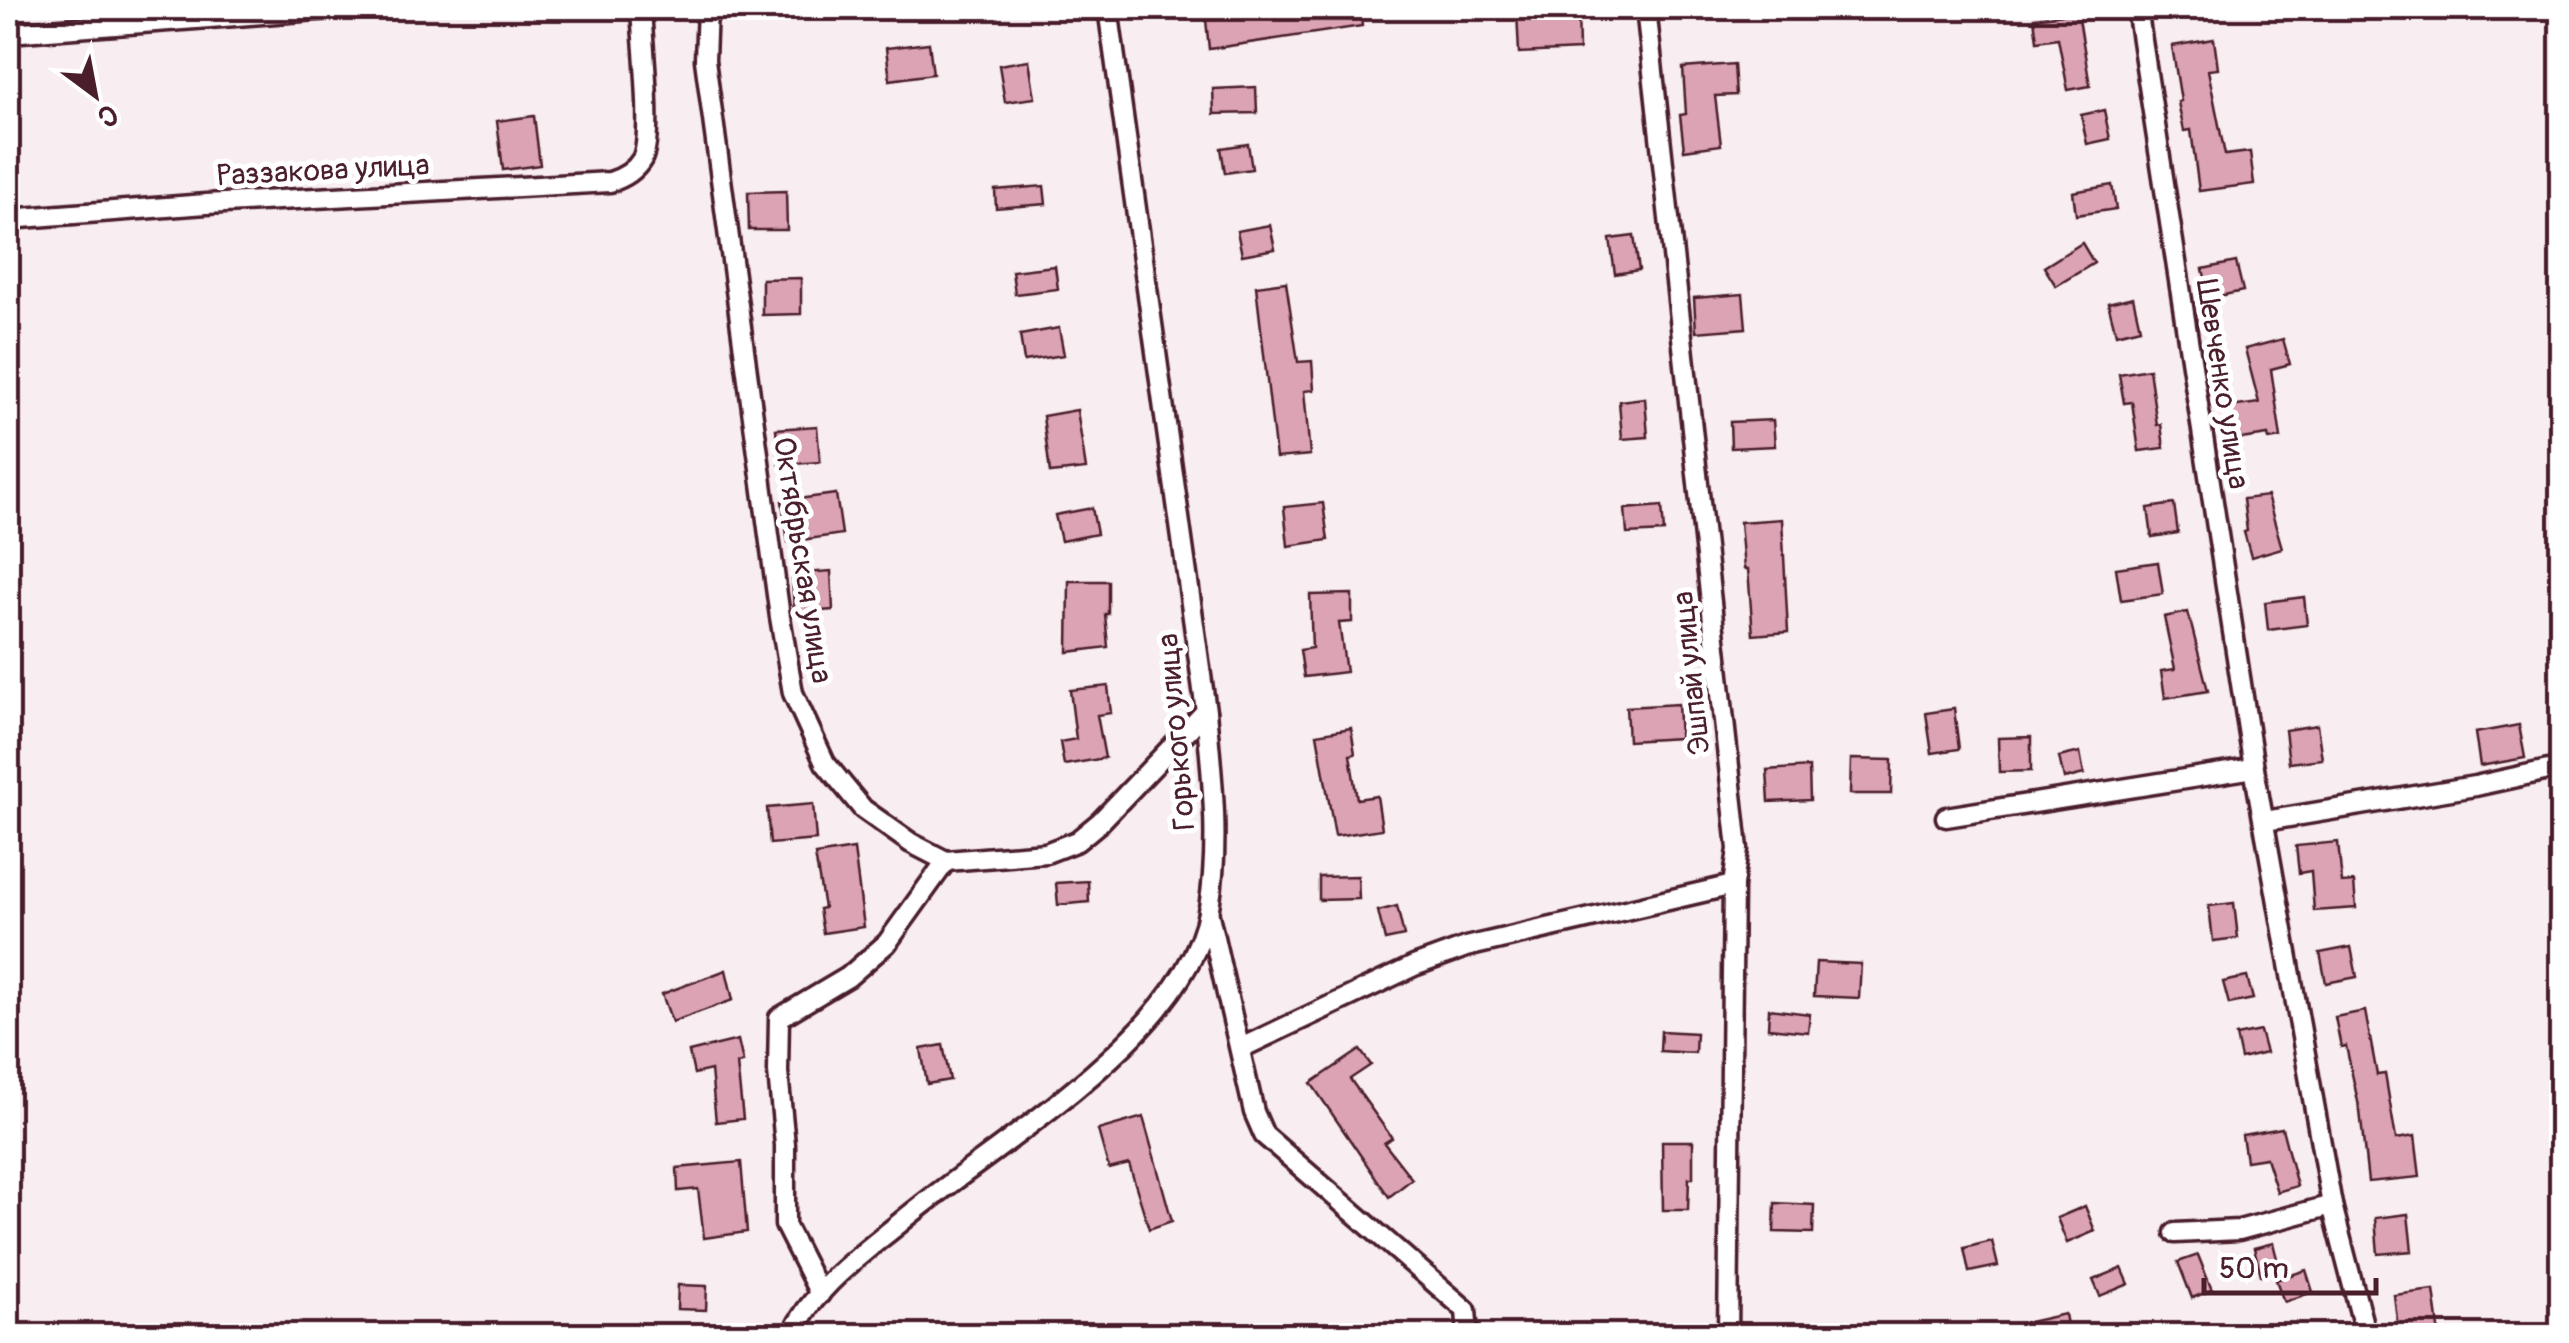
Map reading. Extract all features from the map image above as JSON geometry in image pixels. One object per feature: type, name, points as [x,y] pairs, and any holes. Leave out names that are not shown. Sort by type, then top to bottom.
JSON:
[{"type":"street","points":[[8,33],[345,8]]},
{"type":"street","name":"Раззакова улица","points":[[8,219],[610,182],[638,165],[647,144],[641,8]]},
{"type":"street","name":"Октябрьская улица","points":[[707,8],[706,60],[792,694],[825,764],[863,809],[911,844],[946,861]]},
{"type":"street","name":"Горького улица","points":[[791,1336],[800,1316],[839,1274],[912,1212],[1119,1053],[1158,1012],[1190,958],[1208,911],[1216,816],[1206,711],[1108,8]]},
{"type":"street","name":"Эшпай улица","points":[[1646,8],[1738,849],[1733,886],[1728,1336]]},
{"type":"street","name":"Шевченко улица","points":[[2137,8],[2254,768],[2332,1204],[2366,1336]]},
{"type":"street","points":[[820,1294],[785,1224],[779,1018],[848,978],[887,943],[946,861],[1046,853],[1077,841],[1206,711]]},
{"type":"street","points":[[2265,822],[2562,767]]},
{"type":"street","points":[[1946,817],[2254,768]]},
{"type":"street","points":[[1241,1048],[1414,966],[1466,947],[1733,886]]},
{"type":"street","points":[[1208,911],[1254,1112],[1264,1135],[1466,1310],[1468,1336]]},
{"type":"street","points":[[2176,1233],[2239,1230],[2332,1204]]},
{"type":"building","points":[[1298,8],[1360,8],[1362,26],[1209,49],[1206,20]]},
{"type":"building","points":[[1578,9],[1579,50],[1519,53],[1517,12]]},
{"type":"building","points":[[2078,12],[2090,86],[2068,90],[2058,38],[2037,41],[2034,18]]},
{"type":"building","points":[[2214,39],[2218,69],[2208,70],[2225,155],[2250,152],[2254,184],[2199,191],[2191,130],[2184,131],[2178,102],[2181,101],[2172,46]]},
{"type":"building","points":[[929,43],[933,74],[890,80],[886,48]]},
{"type":"building","points":[[1029,60],[1035,98],[1005,102],[999,65]]},
{"type":"building","points":[[1734,64],[1736,95],[1715,96],[1721,145],[1684,150],[1680,115],[1686,114],[1683,68]]},
{"type":"building","points":[[1256,87],[1257,113],[1214,114],[1213,89]]},
{"type":"building","points":[[2104,110],[2110,139],[2087,144],[2081,115]]},
{"type":"building","points":[[534,116],[540,165],[503,170],[497,121]]},
{"type":"building","points":[[1248,144],[1252,169],[1225,173],[1221,148]]},
{"type":"building","points":[[2112,185],[2116,209],[2076,215],[2073,192]]},
{"type":"building","points":[[1044,186],[1046,204],[996,208],[995,190]]},
{"type":"building","points":[[786,191],[787,230],[749,230],[748,192]]},
{"type":"building","points":[[1270,225],[1275,249],[1242,255],[1237,231]]},
{"type":"building","points":[[1634,236],[1639,270],[1615,274],[1610,239]]},
{"type":"building","points":[[2082,243],[2094,263],[2056,286],[2044,267]]},
{"type":"building","points":[[2236,262],[2243,291],[2210,298],[2203,269]]},
{"type":"building","points":[[1055,266],[1058,289],[1015,294],[1012,271]]},
{"type":"building","points":[[801,278],[801,314],[762,315],[762,279]]},
{"type":"building","points":[[1286,282],[1298,362],[1312,361],[1314,390],[1304,391],[1310,455],[1276,458],[1256,286]]},
{"type":"building","points":[[1743,294],[1746,328],[1696,332],[1694,298]]},
{"type":"building","points":[[2133,297],[2140,328],[2116,334],[2108,303]]},
{"type":"building","points":[[1059,328],[1064,355],[1024,361],[1020,335]]},
{"type":"building","points":[[2283,339],[2290,364],[2271,369],[2281,438],[2269,440],[2268,435],[2234,440],[2230,407],[2259,403],[2245,349]]},
{"type":"building","points":[[2149,369],[2164,448],[2139,451],[2132,402],[2124,403],[2119,374]]},
{"type":"building","points":[[1645,398],[1648,437],[1622,439],[1619,401]]},
{"type":"building","points":[[1077,410],[1086,469],[1050,473],[1043,416]]},
{"type":"building","points":[[1773,420],[1775,446],[1731,448],[1730,422]]},
{"type":"building","points":[[817,426],[820,462],[779,465],[776,429]]},
{"type":"building","points":[[836,494],[842,534],[788,542],[782,501]]},
{"type":"building","points":[[2267,496],[2282,548],[2251,557],[2244,532],[2247,531],[2243,499]]},
{"type":"building","points":[[1323,503],[1328,540],[1288,546],[1284,507]]},
{"type":"building","points":[[2174,504],[2178,533],[2152,537],[2148,508]]},
{"type":"building","points":[[1662,506],[1664,532],[1627,534],[1625,509]]},
{"type":"building","points":[[1092,508],[1097,534],[1061,541],[1055,515]]},
{"type":"building","points":[[1782,519],[1788,632],[1753,635],[1740,522]]},
{"type":"building","points":[[2158,562],[2163,594],[2121,600],[2116,568]]},
{"type":"building","points":[[831,571],[833,610],[794,613],[792,574]]},
{"type":"building","points":[[1069,581],[1108,581],[1108,647],[1068,652]]},
{"type":"building","points":[[1352,594],[1352,622],[1339,623],[1346,672],[1304,677],[1300,650],[1312,648],[1310,595]]},
{"type":"building","points":[[2304,597],[2307,625],[2268,630],[2265,602]]},
{"type":"building","points":[[2188,612],[2208,691],[2165,698],[2161,671],[2175,669],[2164,617]]},
{"type":"building","points":[[1108,686],[1111,713],[1097,715],[1105,758],[1064,765],[1060,742],[1076,739],[1070,690]]},
{"type":"building","points":[[1678,704],[1680,738],[1628,741],[1626,707]]},
{"type":"building","points":[[1954,709],[1959,749],[1932,753],[1926,713]]},
{"type":"building","points":[[2317,725],[2322,759],[2289,763],[2285,730]]},
{"type":"building","points":[[2519,725],[2525,758],[2480,766],[2475,733]]},
{"type":"building","points":[[1351,728],[1355,754],[1350,755],[1357,799],[1377,796],[1382,829],[1335,836],[1317,734]]},
{"type":"building","points":[[2031,737],[2031,771],[1999,772],[1998,738]]},
{"type":"building","points":[[2080,752],[2084,774],[2064,779],[2059,757]]},
{"type":"building","points":[[1851,759],[1892,760],[1891,794],[1850,794]]},
{"type":"building","points":[[1809,767],[1810,800],[1769,802],[1767,770]]},
{"type":"building","points":[[813,804],[816,840],[770,844],[767,808]]},
{"type":"building","points":[[2338,842],[2342,883],[2354,882],[2356,908],[2314,911],[2311,871],[2299,873],[2296,846]]},
{"type":"building","points":[[854,849],[864,927],[823,933],[819,909],[824,908],[815,855]]},
{"type":"building","points":[[1358,876],[1359,899],[1319,900],[1319,877]]},
{"type":"building","points":[[1088,881],[1089,902],[1058,905],[1056,883]]},
{"type":"building","points":[[2234,903],[2238,938],[2213,941],[2209,906]]},
{"type":"building","points":[[1397,906],[1404,936],[1385,940],[1378,911]]},
{"type":"building","points":[[2351,947],[2357,977],[2326,983],[2320,953]]},
{"type":"building","points":[[1816,962],[1861,964],[1859,998],[1814,996]]},
{"type":"building","points":[[726,970],[733,1000],[672,1022],[662,994]]},
{"type":"building","points":[[2247,977],[2253,999],[2229,1004],[2223,982]]},
{"type":"building","points":[[1769,1009],[1810,1014],[1808,1032],[1768,1028]]},
{"type":"building","points":[[2365,1011],[2377,1075],[2385,1074],[2396,1139],[2415,1136],[2420,1177],[2368,1182],[2360,1111],[2346,1046],[2341,1047],[2335,1017]]},
{"type":"building","points":[[1661,1031],[1696,1033],[1695,1053],[1660,1051]]},
{"type":"building","points":[[2260,1031],[2266,1053],[2241,1059],[2236,1036]]},
{"type":"building","points":[[738,1040],[743,1062],[737,1064],[743,1119],[716,1122],[711,1070],[694,1074],[689,1052]]},
{"type":"building","points":[[943,1045],[950,1080],[927,1084],[921,1049]]},
{"type":"building","points":[[1360,1050],[1371,1065],[1350,1079],[1392,1138],[1384,1143],[1412,1179],[1389,1197],[1311,1083]]},
{"type":"building","points":[[1143,1117],[1172,1221],[1149,1229],[1129,1164],[1109,1169],[1098,1130]]},
{"type":"building","points":[[2282,1128],[2297,1186],[2277,1192],[2266,1158],[2246,1161],[2242,1135]]},
{"type":"building","points":[[1662,1141],[1693,1141],[1688,1210],[1663,1210]]},
{"type":"building","points":[[741,1162],[747,1232],[704,1238],[698,1189],[678,1191],[677,1168]]},
{"type":"building","points":[[1775,1203],[1814,1205],[1813,1233],[1774,1232]]},
{"type":"building","points":[[2085,1206],[2095,1231],[2067,1243],[2057,1218]]},
{"type":"building","points":[[2408,1214],[2412,1251],[2378,1254],[2375,1218]]},
{"type":"building","points":[[1992,1241],[1998,1266],[1969,1272],[1964,1248]]},
{"type":"building","points":[[2273,1243],[2280,1270],[2261,1275],[2254,1248]]},
{"type":"building","points":[[2198,1255],[2212,1290],[2192,1298],[2178,1262]]},
{"type":"building","points":[[2122,1268],[2129,1284],[2100,1296],[2093,1280]]},
{"type":"building","points":[[2306,1270],[2313,1292],[2284,1302],[2276,1280]]},
{"type":"building","points":[[678,1285],[707,1286],[706,1310],[677,1309]]},
{"type":"building","points":[[2434,1290],[2440,1336],[2399,1336],[2394,1295]]},
{"type":"building","points":[[2065,1314],[2068,1331],[2047,1336],[2003,1336],[2002,1328]]}]
